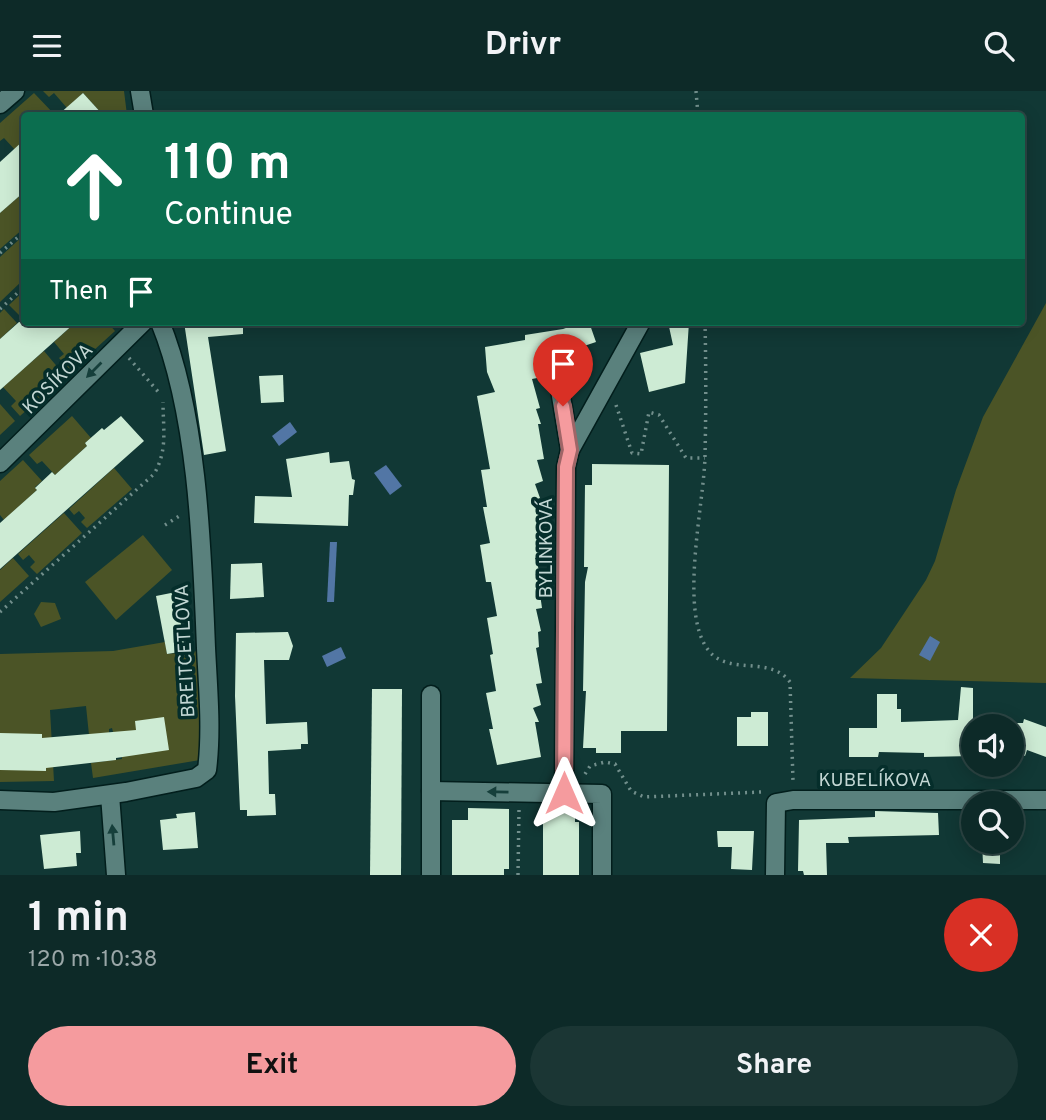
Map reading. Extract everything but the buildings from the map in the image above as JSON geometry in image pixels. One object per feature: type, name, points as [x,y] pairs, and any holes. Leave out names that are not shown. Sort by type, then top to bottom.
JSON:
[{"type":"street","points":[[0,104],[15,91]]},
{"type":"street","points":[[140,91],[144,112]]},
{"type":"street","name":"KOSÍKOVA","points":[[0,463],[139,326]]},
{"type":"street","name":"BREITCETLOVA","points":[[0,800],[54,802],[110,795],[196,778],[206,771],[210,748],[205,621],[194,476],[181,391],[162,326]]},
{"type":"street","name":"BYLINKOVÁ","points":[[573,793],[566,467],[570,450],[640,326]]},
{"type":"street","points":[[559,384],[570,450]]},
{"type":"street","points":[[431,695],[431,875]]},
{"type":"street","points":[[431,792],[602,794],[602,875]]},
{"type":"street","points":[[110,795],[116,875]]},
{"type":"street","name":"KUBELÍKOVA","points":[[776,803],[793,800],[1046,800]]},
{"type":"street","points":[[775,875],[776,803]]},
{"type":"path","points":[[696,91],[698,112]]},
{"type":"path","points":[[0,253],[21,235]]},
{"type":"path","points":[[0,309],[21,290]]},
{"type":"path","points":[[705,326],[705,458],[694,583],[694,605],[699,632],[709,652],[722,661],[783,673],[790,682],[791,766],[794,789]]},
{"type":"path","points":[[0,612],[154,474],[162,460],[163,397],[128,357]]},
{"type":"path","points":[[604,389],[614,397],[632,453],[640,454],[649,412],[659,415],[686,458],[705,458]]},
{"type":"path","points":[[573,793],[590,766],[605,762],[615,764],[631,791],[644,797],[738,791],[766,792],[776,803]]},
{"type":"path","points":[[518,875],[519,815]]},
{"type":"green space","points":[[43,91],[124,91],[127,112],[100,112],[83,93],[67,108],[54,93],[49,97]]},
{"type":"green space","points":[[34,93],[52,112],[21,112],[21,148],[17,152],[4,138],[0,141],[0,123]]},
{"type":"green space","points":[[21,195],[21,231],[0,249],[0,213]]},
{"type":"green space","points":[[21,238],[21,282],[0,302],[0,257]]},
{"type":"green space","points":[[21,294],[20,316],[9,305]]},
{"type":"green space","points":[[1046,303],[1046,683],[850,678],[881,648],[926,580],[935,561],[956,490],[983,417]]},
{"type":"green space","points":[[4,309],[17,323],[0,339],[0,313]]},
{"type":"green space","points":[[72,326],[111,326],[115,331],[71,371],[59,358],[64,354],[54,342]]},
{"type":"green space","points":[[44,351],[65,376],[20,416],[11,406],[16,401],[3,387]]},
{"type":"green space","points":[[0,404],[15,421],[0,435]]},
{"type":"green space","points":[[72,416],[91,438],[85,443],[87,446],[55,475],[42,461],[37,464],[29,455]]},
{"type":"green space","points":[[23,460],[42,481],[35,487],[37,490],[4,520],[0,515],[0,481]]},
{"type":"green space","points":[[114,468],[132,489],[87,528],[81,522],[85,518],[79,511],[74,515],[69,509]]},
{"type":"green space","points":[[64,513],[82,533],[37,574],[30,567],[35,562],[29,555],[23,560],[18,554]]},
{"type":"green space","points":[[143,535],[172,570],[116,620],[85,582]]},
{"type":"green space","points":[[13,558],[29,576],[0,602],[0,570]]},
{"type":"green space","points":[[41,602],[55,603],[61,619],[41,627],[34,614]]},
{"type":"green space","points":[[165,642],[167,654],[199,651],[203,757],[200,760],[93,778],[91,763],[122,759],[120,732],[113,732],[112,728],[109,733],[89,735],[86,706],[50,710],[54,781],[0,782],[0,654],[113,651]]},
{"type":"water","points":[[290,422],[297,432],[279,446],[272,436]]},
{"type":"water","points":[[386,465],[402,486],[390,495],[374,473]]},
{"type":"water","points":[[330,542],[337,542],[334,602],[327,602]]},
{"type":"water","points":[[930,636],[940,642],[930,661],[919,655]]},
{"type":"water","points":[[341,647],[346,658],[327,667],[322,656]]},
{"type":"route","points":[[563,406],[570,450],[566,467],[564,793]]}]
